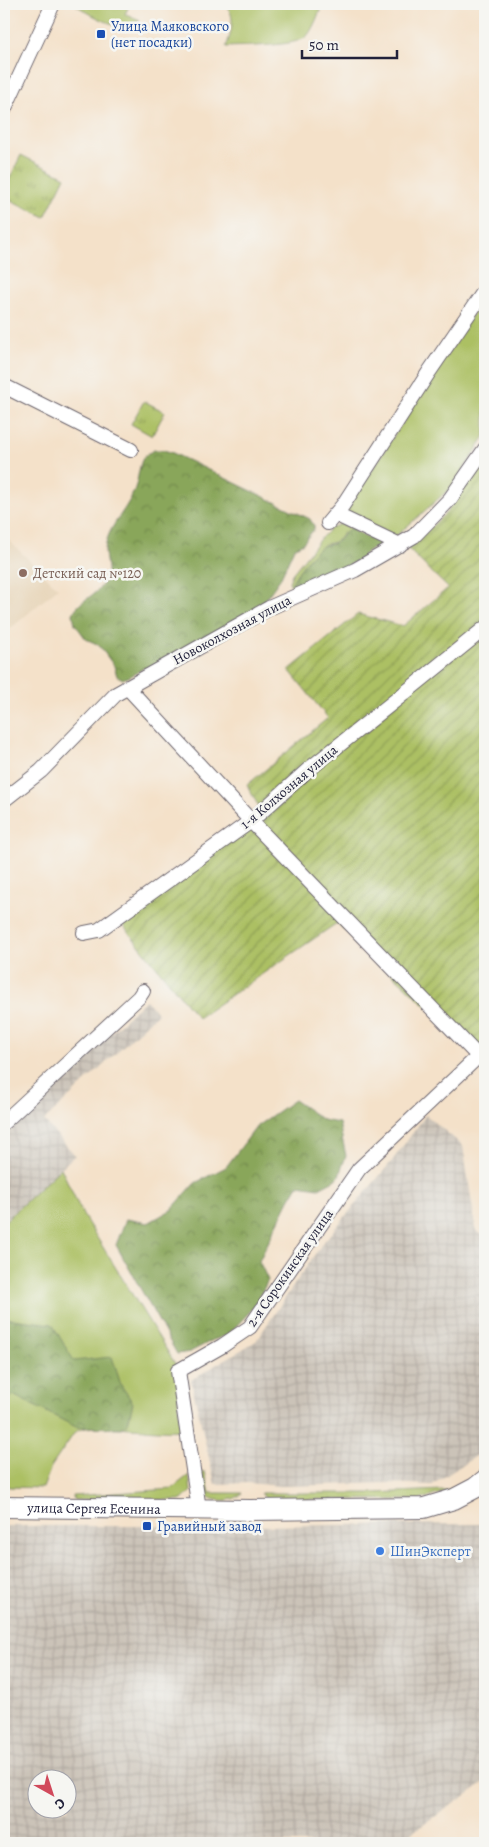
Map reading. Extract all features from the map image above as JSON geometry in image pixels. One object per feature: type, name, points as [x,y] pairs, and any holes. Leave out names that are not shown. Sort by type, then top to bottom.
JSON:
[{"type":"street","points":[[4,110],[53,4]]},
{"type":"street","points":[[400,545],[332,519],[485,290]]},
{"type":"street","points":[[4,386],[131,450]]},
{"type":"street","name":"Новоколхозная улица","points":[[4,800],[40,771],[116,694],[269,608],[355,570],[414,536],[442,510],[485,449]]},
{"type":"street","name":"1-я Колхозная улица","points":[[84,933],[99,930],[251,822],[309,768],[485,628]]},
{"type":"street","points":[[127,687],[251,822],[483,1056]]},
{"type":"street","points":[[4,1122],[143,991]]},
{"type":"street","name":"2-я Сорокинская улица","points":[[199,1509],[178,1371],[222,1346],[250,1327],[359,1169],[483,1056]]},
{"type":"street","name":"улица Сергея Есенина","points":[[4,1507],[199,1509],[424,1508],[454,1499],[475,1488],[485,1480]]},
{"type":"shaded area","name":"Детский сад №120","points":[[4,536],[58,588],[4,634]]},
{"type":"shaded area","points":[[146,1000],[158,1013],[44,1121],[75,1155],[4,1222],[4,1133]]},
{"type":"shaded area","points":[[426,1115],[463,1146],[476,1230],[485,1238],[485,1450],[432,1485],[387,1483],[281,1486],[249,1483],[215,1484],[191,1380],[256,1341],[322,1244],[392,1161]]},
{"type":"shaded area","points":[[485,1524],[485,1782],[397,1843],[4,1843],[4,1526]]},
{"type":"green space","points":[[75,4],[130,4],[125,14],[140,21],[127,26],[120,26],[106,22]]},
{"type":"green space","points":[[223,4],[323,4],[312,29],[302,40],[281,44],[226,47],[232,18],[228,8]]},
{"type":"green space","points":[[21,155],[65,177],[45,217],[4,197],[4,190]]},
{"type":"green space","points":[[485,295],[485,436],[453,486],[396,536],[344,513]]},
{"type":"green space","points":[[144,401],[165,412],[152,436],[131,424]]},
{"type":"green space","points":[[154,450],[164,450],[173,453],[310,519],[314,529],[303,543],[294,548],[280,579],[260,607],[155,669],[144,668],[123,679],[117,676],[114,666],[101,648],[86,639],[75,624],[73,614],[79,605],[99,589],[106,578],[105,551],[109,535],[130,500],[142,460]]},
{"type":"green space","points":[[485,457],[485,1060],[337,923],[198,1018],[121,923],[260,809],[247,785],[328,718],[289,670],[358,614],[403,626],[448,588],[408,549],[447,512]]},
{"type":"green space","points":[[340,524],[355,529],[343,533],[338,540],[317,550],[299,570],[291,585],[289,582],[292,574],[319,540],[331,528]]},
{"type":"green space","points":[[350,529],[381,543],[381,546],[369,550],[360,559],[314,584],[292,591],[294,579],[317,550],[323,546],[333,544]]},
{"type":"green space","points":[[294,1100],[323,1120],[339,1123],[346,1156],[338,1178],[319,1188],[298,1185],[259,1261],[268,1280],[255,1306],[228,1335],[213,1340],[190,1352],[177,1354],[116,1245],[126,1219],[148,1223],[171,1210],[195,1183],[226,1167],[257,1126]]},
{"type":"green space","points":[[61,1168],[83,1215],[176,1365],[180,1430],[109,1427],[83,1429],[75,1432],[51,1467],[43,1488],[10,1487],[4,1484],[4,1222]]},
{"type":"green space","points":[[4,1318],[52,1324],[74,1361],[112,1357],[121,1385],[133,1403],[128,1423],[121,1428],[76,1427],[13,1395],[4,1408]]},
{"type":"green space","points":[[201,1472],[205,1472],[210,1493],[242,1493],[229,1500],[218,1500],[208,1497],[204,1491]]},
{"type":"green space","points":[[189,1475],[191,1491],[182,1500],[74,1500],[73,1496],[171,1489]]},
{"type":"green space","points":[[448,1491],[419,1500],[266,1499],[261,1493],[372,1493]]},
{"type":"place","name":"Улица Маяковского (нет посадки)","points":[[101,34]]},
{"type":"place","name":"Детский сад №120","points":[[23,573]]},
{"type":"place","name":"Гравийный завод","points":[[147,1526]]},
{"type":"place","name":"ШинЭксперт","points":[[380,1551]]}]
